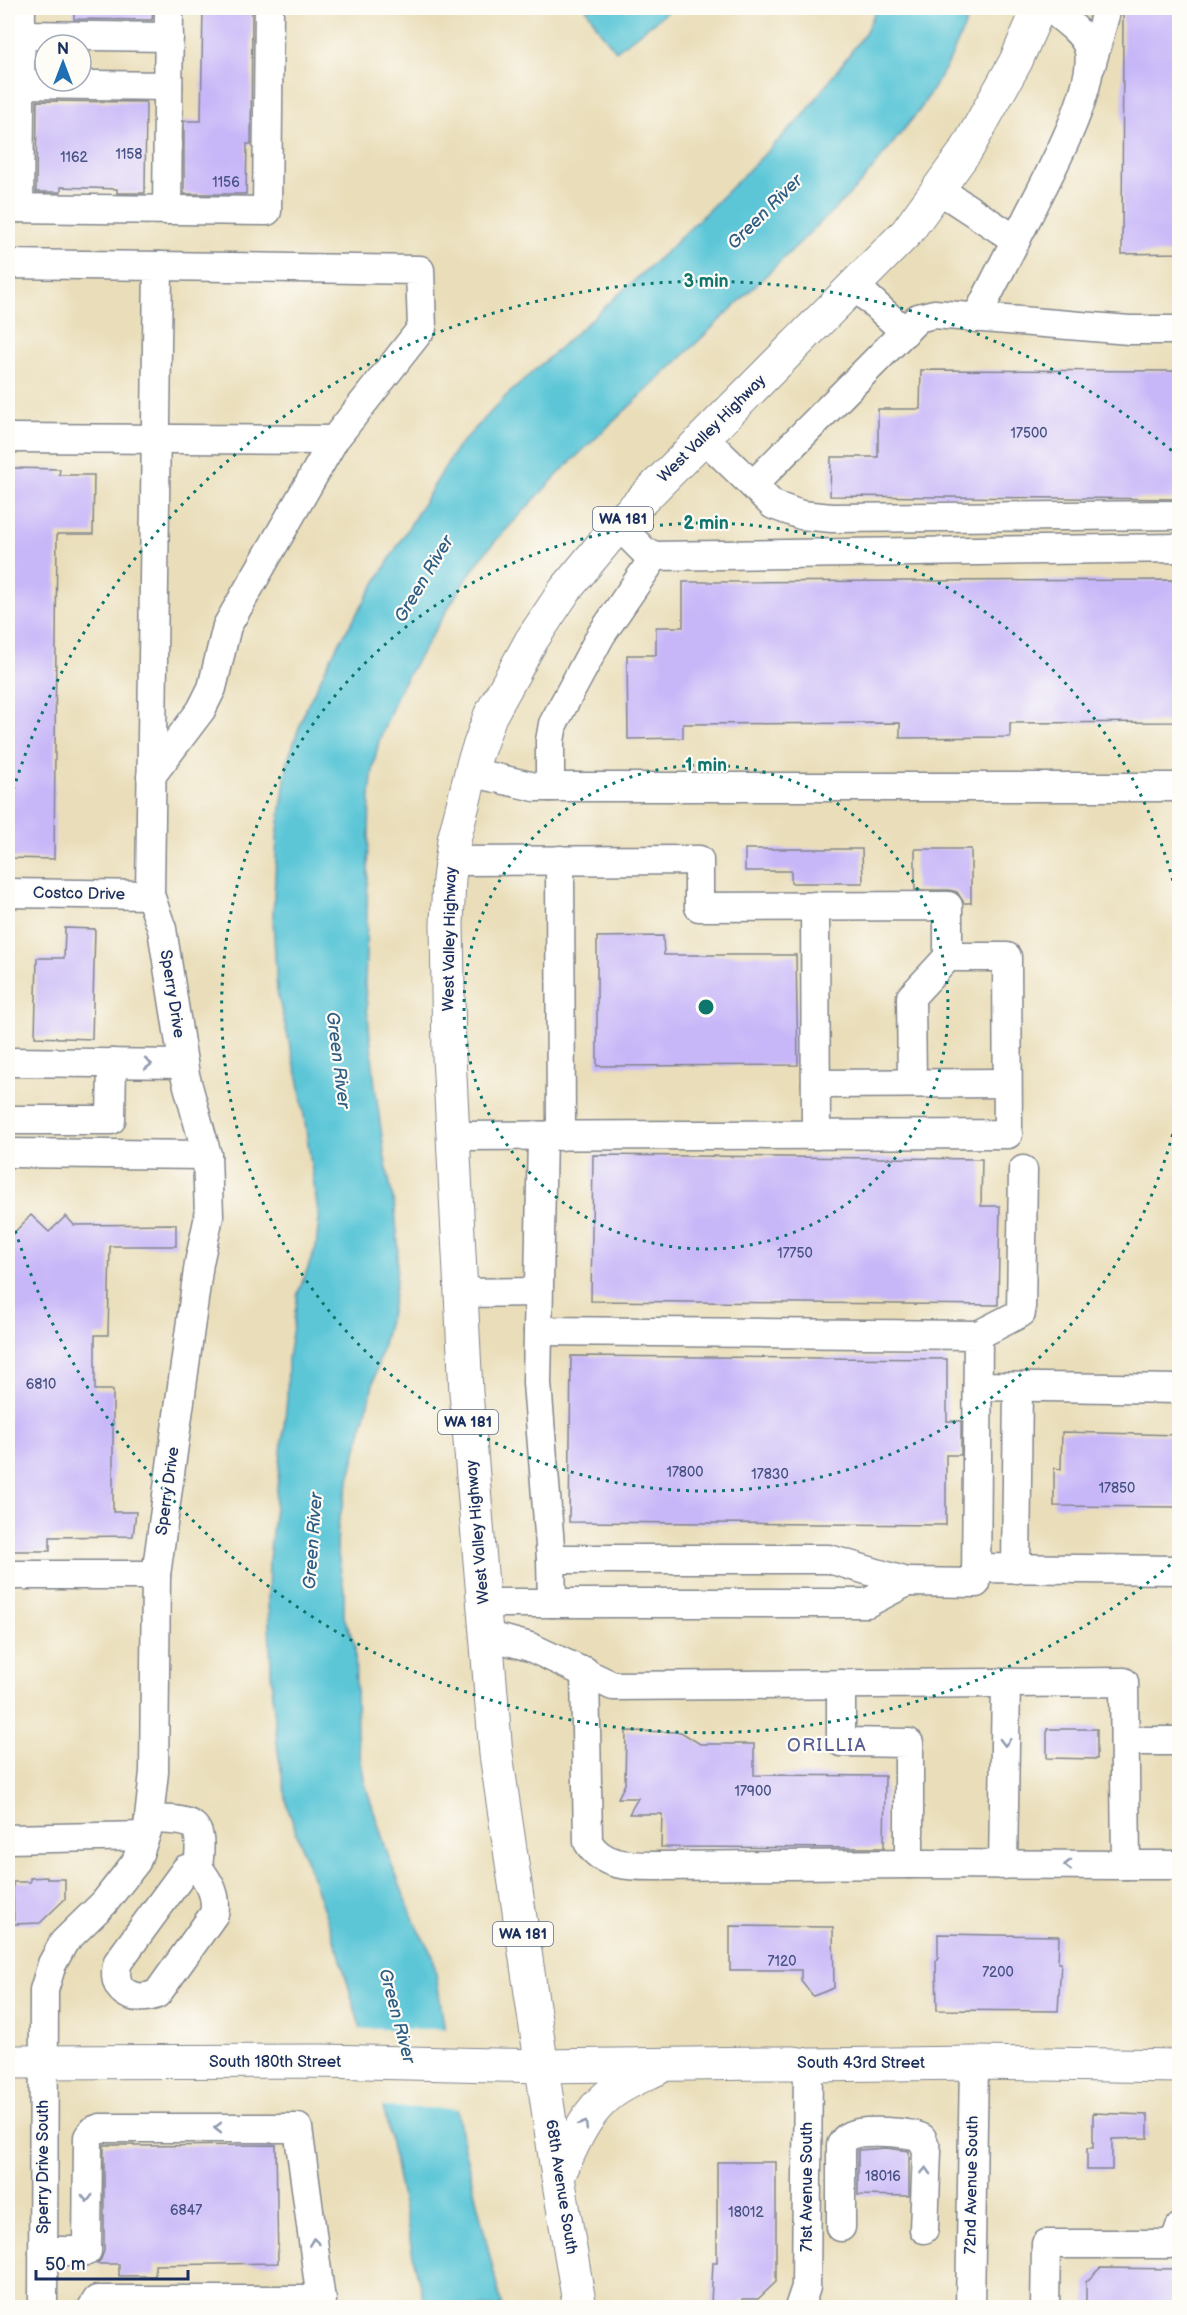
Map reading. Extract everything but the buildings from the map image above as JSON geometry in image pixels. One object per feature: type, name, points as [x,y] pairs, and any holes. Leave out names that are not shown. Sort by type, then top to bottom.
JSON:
[{"type":"main road","name":"West Valley Highway","points":[[543,2066],[496,1754],[466,1392],[447,970],[448,879],[454,840],[470,772],[490,716],[531,641],[565,590],[618,525],[907,232],[967,149],[1016,62],[1039,8]]},
{"type":"main road","name":"South 180th Street","points":[[8,2062],[321,2061],[543,2066]]},
{"type":"main road","name":"South 43rd Street","points":[[543,2066],[794,2063],[808,2065],[974,2063],[1179,2066]]},
{"type":"main road","points":[[558,2177],[583,2126],[603,2100],[620,2088],[665,2064]]},
{"type":"main road","name":"68th Avenue South","points":[[543,2066],[558,2177],[580,2307]]},
{"type":"street","points":[[167,210],[169,8]]},
{"type":"street","points":[[169,37],[21,21],[13,208],[267,211],[269,8]]},
{"type":"street","points":[[1050,8],[1083,37],[1089,49],[1089,72]]},
{"type":"street","points":[[976,318],[1054,165],[1077,111],[1107,8]]},
{"type":"street","points":[[20,84],[168,86]]},
{"type":"street","points":[[938,189],[1016,240]]},
{"type":"street","points":[[8,264],[420,270],[422,328],[334,440],[228,626],[212,688],[201,710],[151,776]]},
{"type":"street","points":[[150,896],[158,266]]},
{"type":"street","points":[[854,285],[905,332]]},
{"type":"street","points":[[753,485],[918,318],[934,314],[1129,330],[1179,330]]},
{"type":"street","points":[[703,437],[773,505],[801,515],[832,519],[1179,515]]},
{"type":"street","points":[[8,438],[334,440]]},
{"type":"street","points":[[618,525],[644,551],[655,556],[1179,548]]},
{"type":"street","points":[[550,787],[550,741],[553,724],[601,635],[655,556]]},
{"type":"street","points":[[470,772],[523,786],[550,787],[1179,787]]},
{"type":"street","points":[[451,861],[699,860],[699,907],[948,906],[948,957],[911,997],[912,1083]]},
{"type":"street","points":[[552,1603],[551,1559],[537,1383],[538,1292],[551,1136],[560,861]]},
{"type":"street","name":"Costco Drive","points":[[8,893],[150,896]]},
{"type":"street","name":"Sperry Drive","points":[[42,2062],[44,1990],[52,1964],[64,1942],[104,1903],[136,1862],[147,1827],[154,1772],[156,1575],[199,1263],[208,1216],[207,1155],[183,1064],[162,929],[150,896]]},
{"type":"street","points":[[815,906],[816,1135]]},
{"type":"street","points":[[453,1136],[1008,1134],[1007,957],[948,957]]},
{"type":"street","points":[[8,1062],[183,1064]]},
{"type":"street","points":[[8,1119],[111,1120],[112,1063]]},
{"type":"street","points":[[816,1084],[1007,1083]]},
{"type":"street","points":[[8,1153],[207,1155]]},
{"type":"street","points":[[538,1331],[978,1335],[1021,1314],[1023,1170]]},
{"type":"street","points":[[461,1293],[538,1292]]},
{"type":"street","points":[[551,1559],[829,1559],[907,1582],[976,1583],[978,1335]]},
{"type":"street","points":[[978,1386],[1179,1389]]},
{"type":"street","points":[[1016,1569],[1018,1387]]},
{"type":"street","points":[[976,1568],[1179,1570]]},
{"type":"street","points":[[8,1575],[156,1575]]},
{"type":"street","points":[[483,1603],[867,1603],[907,1582]]},
{"type":"street","points":[[486,1635],[530,1647],[613,1686],[1124,1682],[1126,1865]]},
{"type":"street","points":[[585,1671],[588,1842],[592,1849],[605,1860],[624,1866],[1179,1865]]},
{"type":"street","points":[[1003,1865],[1006,1683]]},
{"type":"street","points":[[841,1684],[841,1742],[909,1743],[909,1864]]},
{"type":"street","points":[[1125,1741],[1179,1740]]},
{"type":"street","points":[[8,1839],[147,1827],[185,1820],[194,1826],[200,1836],[198,1867]]},
{"type":"street","name":"Sperry Drive South","points":[[42,2062],[43,2307]]},
{"type":"street","name":"72nd Avenue South","points":[[970,2307],[974,2063]]},
{"type":"street","name":"71st Avenue South","points":[[799,2307],[806,2287],[808,2065]]},
{"type":"street","points":[[43,2251],[87,2251],[88,2137],[92,2131],[99,2128],[298,2128],[322,2304],[97,2301],[92,2307]]},
{"type":"street","points":[[841,2226],[841,2145],[845,2138],[856,2133],[907,2133],[922,2138],[927,2151],[924,2229]]},
{"type":"street","points":[[1045,2307],[1046,2244],[1169,2244],[1177,2236],[1179,2227]]},
{"type":"water","points":[[586,8],[672,8],[616,51]]},
{"type":"water","name":"Green River","points":[[877,8],[973,8],[948,64],[921,108],[861,183],[564,468],[487,550],[464,582],[400,688],[379,741],[373,768],[370,796],[365,987],[375,1086],[385,1159],[395,1209],[398,1245],[391,1312],[338,1524],[337,1548],[344,1590],[344,1617],[355,1645],[357,1738],[365,1784],[389,1858],[418,1930],[433,1955],[462,2139],[502,2307],[425,2307],[386,2118],[339,1953],[288,1809],[278,1752],[272,1688],[268,1602],[269,1560],[287,1399],[288,1359],[298,1293],[316,1247],[319,1219],[299,1082],[277,992],[273,916],[277,837],[288,760],[305,710],[336,648],[456,449],[505,397],[668,250],[804,115],[865,33]]},
{"type":"pier","points":[[357,2029],[448,2029],[460,2109],[379,2107]]},
{"type":"district","name":"ORILLIA","points":[[827,1745]]}]
